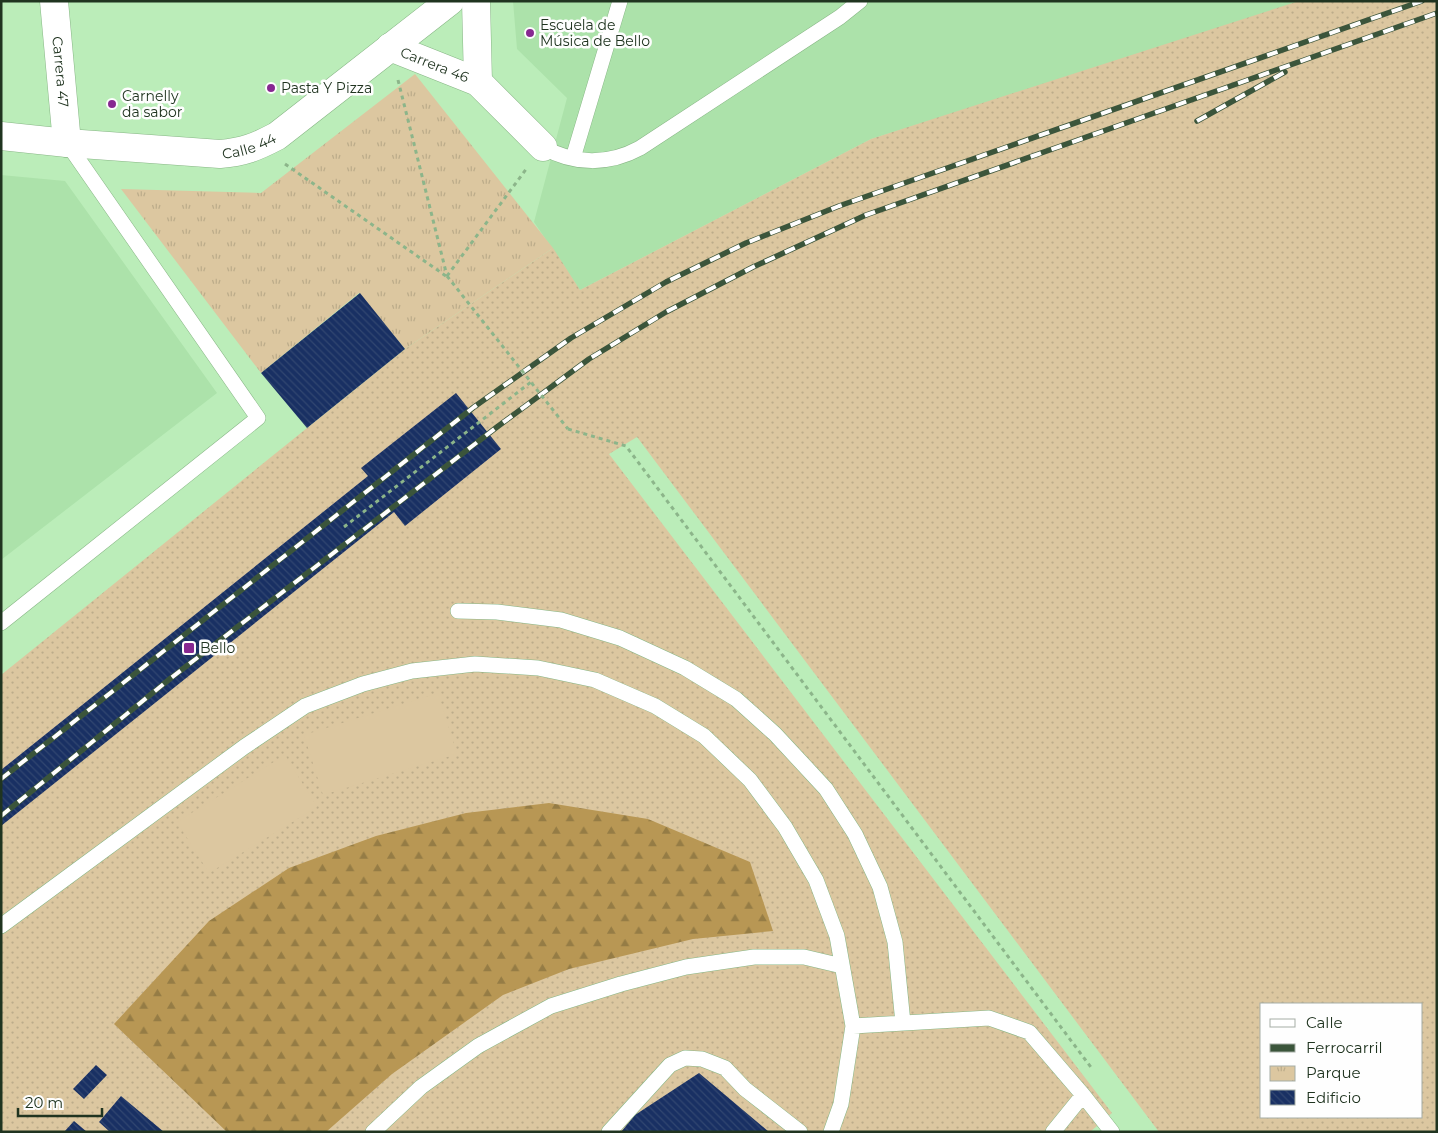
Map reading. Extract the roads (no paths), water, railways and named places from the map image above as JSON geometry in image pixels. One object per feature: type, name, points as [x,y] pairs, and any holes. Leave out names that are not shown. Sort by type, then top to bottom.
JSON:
[{"type":"street","name":"Carrera 47","points":[[54,1],[68,143]]},
{"type":"street","name":"Calle 44","points":[[1,136],[220,154],[242,152],[277,136],[450,1]]},
{"type":"street","name":"Carrera 46","points":[[476,1],[478,82]]},
{"type":"street","name":"Carrera 46","points":[[390,47],[478,82],[543,147]]},
{"type":"lane","points":[[573,158],[620,1]]},
{"type":"lane","points":[[543,147],[553,153],[599,162],[625,157],[840,17],[860,1]]},
{"type":"lane","points":[[1,623],[258,418],[68,143]]},
{"type":"lane","points":[[458,611],[497,612],[561,620],[620,638],[684,668],[736,699],[775,734],[826,789],[855,834],[880,887],[895,942],[903,1022]]},
{"type":"lane","points":[[1,926],[244,747],[305,706],[363,684],[412,671],[475,664],[538,668],[594,680],[655,706],[704,736],[750,780],[785,827],[816,880],[837,936],[853,1026],[841,1104],[831,1132]]},
{"type":"lane","points":[[373,1132],[421,1087],[478,1046],[551,1006],[621,984],[686,967],[754,957],[804,957],[842,966]]},
{"type":"lane","points":[[853,1026],[989,1018],[1028,1032],[1083,1095],[1112,1132]]},
{"type":"lane","points":[[609,1132],[670,1065],[685,1058],[702,1058],[725,1068],[745,1089],[800,1132]]},
{"type":"lane","points":[[1053,1132],[1083,1095]]},
{"type":"railway","points":[[1,779],[474,407],[571,338],[666,282],[746,243],[839,206],[1422,1]]},
{"type":"railway","points":[[1,816],[171,678],[497,427],[589,359],[666,312],[753,267],[866,215],[1437,13]]},
{"type":"railway","points":[[1197,121],[1285,72]]},
{"type":"place","name":"Escuela de Música de Bello","points":[[530,33]]},
{"type":"place","name":"Pasta Y Pizza","points":[[271,88]]},
{"type":"place","name":"Carnelly da sabor","points":[[112,104]]},
{"type":"place","name":"Bello","points":[[189,648]]}]
